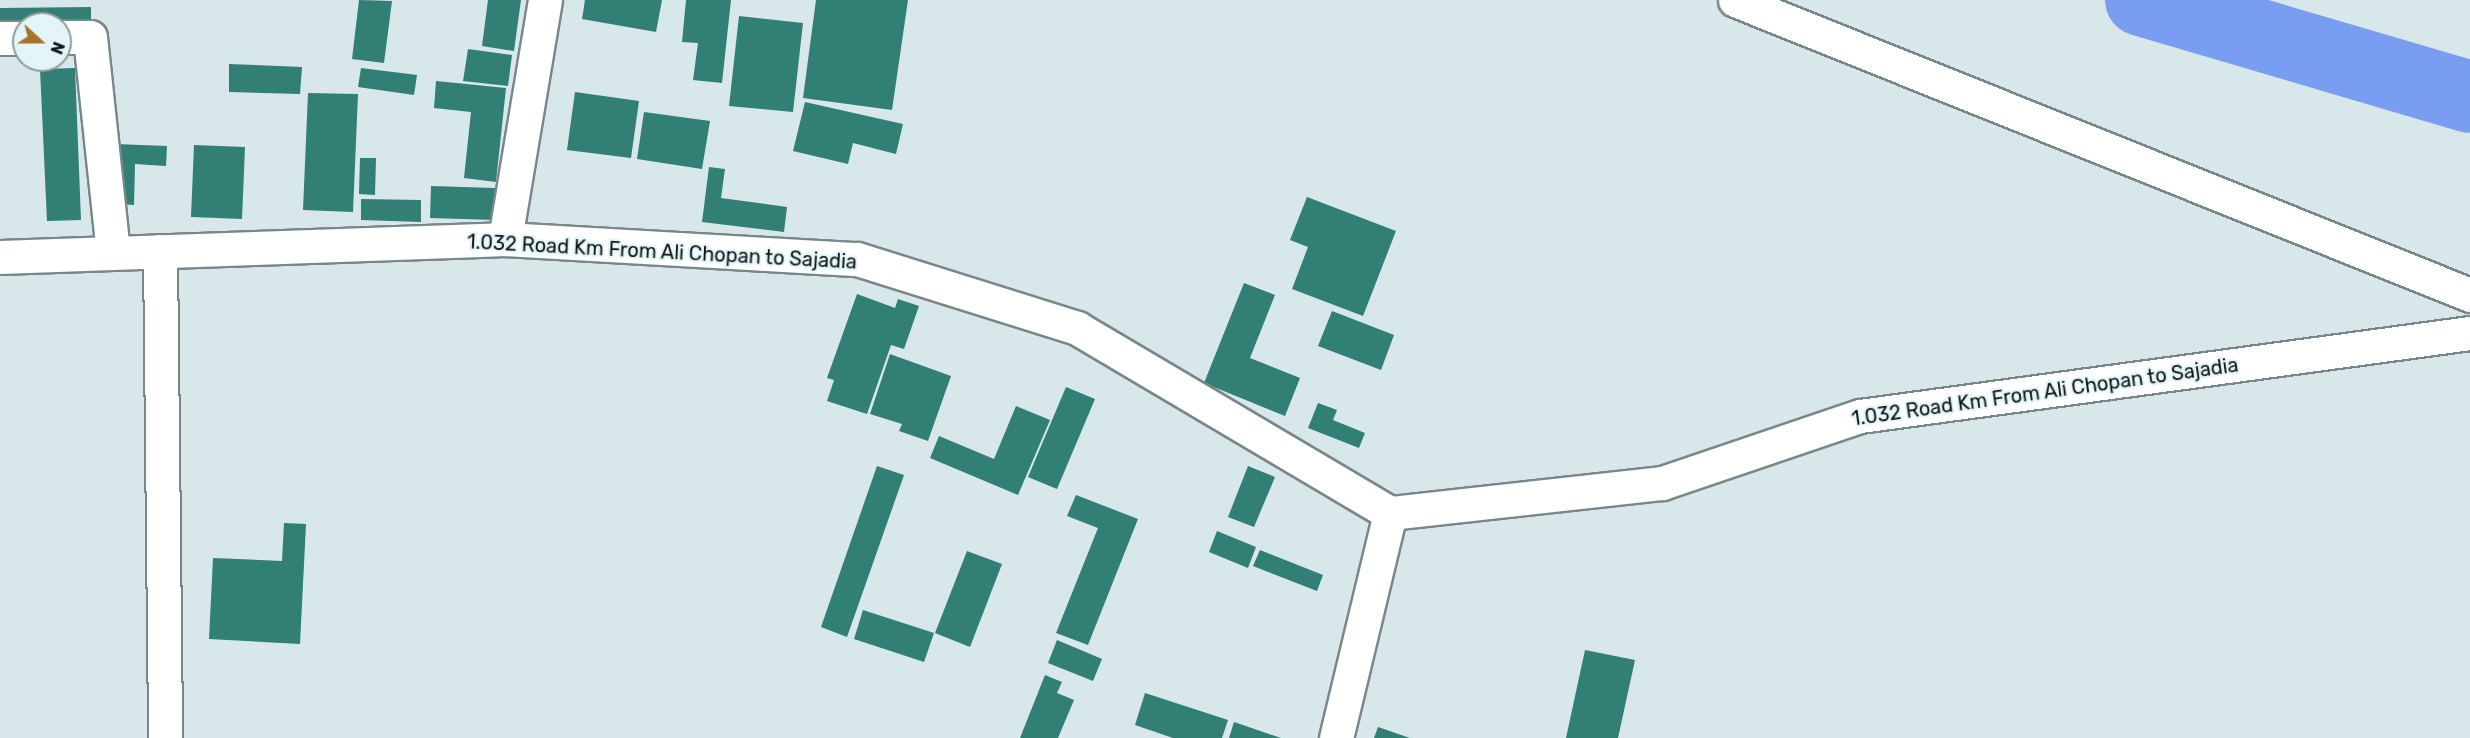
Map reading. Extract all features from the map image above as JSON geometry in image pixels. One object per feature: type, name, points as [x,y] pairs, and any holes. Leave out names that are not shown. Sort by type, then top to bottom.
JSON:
[{"type":"street","points":[[505,239],[545,0]]},
{"type":"street","points":[[1735,0],[2470,295]]},
{"type":"street","points":[[72,37],[90,37],[113,252]]},
{"type":"street","name":"1.032 Road Km From Ali Chopan to Sajadia","points":[[0,257],[505,239],[857,259],[1077,328],[1390,513],[1662,483],[1860,416],[2470,333]]},
{"type":"street","points":[[160,251],[165,738]]},
{"type":"street","points":[[1336,738],[1390,513]]},
{"type":"building","points":[[359,0],[392,1],[384,63],[352,59]]},
{"type":"building","points":[[488,0],[521,0],[514,51],[482,46]]},
{"type":"building","points":[[585,0],[662,0],[656,32],[582,19]]},
{"type":"building","points":[[686,0],[731,0],[722,83],[693,80],[698,43],[682,42]]},
{"type":"building","points":[[816,0],[908,0],[892,110],[803,98]]},
{"type":"building","points":[[91,7],[91,32],[72,27],[72,12],[12,12],[12,28],[0,33],[0,8]]},
{"type":"building","points":[[739,16],[803,23],[793,112],[729,106]]},
{"type":"building","points":[[468,49],[512,55],[508,86],[463,81]]},
{"type":"building","points":[[229,64],[302,67],[300,94],[229,92]]},
{"type":"building","points":[[72,68],[75,68],[81,220],[47,221],[40,72],[72,72]]},
{"type":"building","points":[[361,68],[417,75],[414,95],[358,87]]},
{"type":"building","points":[[436,81],[506,88],[496,182],[464,178],[471,112],[434,108]]},
{"type":"building","points":[[575,92],[639,101],[631,158],[567,150]]},
{"type":"building","points":[[308,93],[358,94],[353,212],[303,210]]},
{"type":"building","points":[[805,102],[903,124],[896,154],[853,143],[848,164],[793,151]]},
{"type":"building","points":[[644,112],[710,121],[702,169],[637,159]]},
{"type":"building","points":[[115,144],[167,146],[166,166],[135,164],[134,205],[113,204]]},
{"type":"building","points":[[194,145],[245,147],[242,219],[191,217]]},
{"type":"building","points":[[360,158],[376,158],[375,195],[359,194]]},
{"type":"building","points":[[709,167],[725,169],[721,198],[787,207],[784,232],[702,222]]},
{"type":"building","points":[[431,186],[495,188],[494,220],[430,218]]},
{"type":"building","points":[[1307,197],[1396,231],[1363,316],[1292,289],[1308,247],[1290,240]]},
{"type":"building","points":[[361,199],[421,200],[421,222],[361,220]]},
{"type":"building","points":[[1244,283],[1275,295],[1250,358],[1300,378],[1285,416],[1204,383]]},
{"type":"building","points":[[857,294],[895,308],[898,299],[919,306],[904,349],[891,345],[867,414],[827,401],[834,380],[827,378]]},
{"type":"building","points":[[1332,311],[1394,335],[1381,370],[1318,346]]},
{"type":"building","points":[[890,354],[951,376],[928,441],[899,431],[902,424],[870,414]]},
{"type":"building","points":[[1066,387],[1095,399],[1057,489],[1028,477]]},
{"type":"building","points":[[1318,403],[1337,410],[1333,420],[1365,433],[1359,448],[1308,428]]},
{"type":"building","points":[[1016,406],[1050,420],[1018,495],[930,458],[939,436],[994,459]]},
{"type":"building","points":[[877,466],[904,475],[847,637],[821,627]]},
{"type":"building","points":[[1248,466],[1275,477],[1254,527],[1228,517]]},
{"type":"building","points":[[1076,495],[1138,519],[1088,645],[1056,633],[1098,528],[1067,516]]},
{"type":"building","points":[[284,523],[306,524],[300,644],[209,639],[213,558],[282,561]]},
{"type":"building","points":[[1217,531],[1256,547],[1248,568],[1209,552]]},
{"type":"building","points":[[1260,550],[1323,575],[1317,591],[1253,566]]},
{"type":"building","points":[[967,551],[1002,564],[970,647],[935,633]]},
{"type":"building","points":[[863,610],[934,633],[924,662],[854,639]]},
{"type":"building","points":[[1057,640],[1102,659],[1093,681],[1048,663]]},
{"type":"building","points":[[1585,650],[1635,660],[1618,738],[1566,738]]},
{"type":"building","points":[[1045,675],[1062,682],[1057,693],[1074,700],[1058,738],[1020,738]]},
{"type":"building","points":[[1145,693],[1228,720],[1222,738],[1173,738],[1135,725]]},
{"type":"building","points":[[1234,722],[1281,738],[1229,738]]},
{"type":"building","points":[[1378,727],[1410,738],[1374,738]]},
{"type":"waterway","points":[[2141,0],[2470,97]]}]
